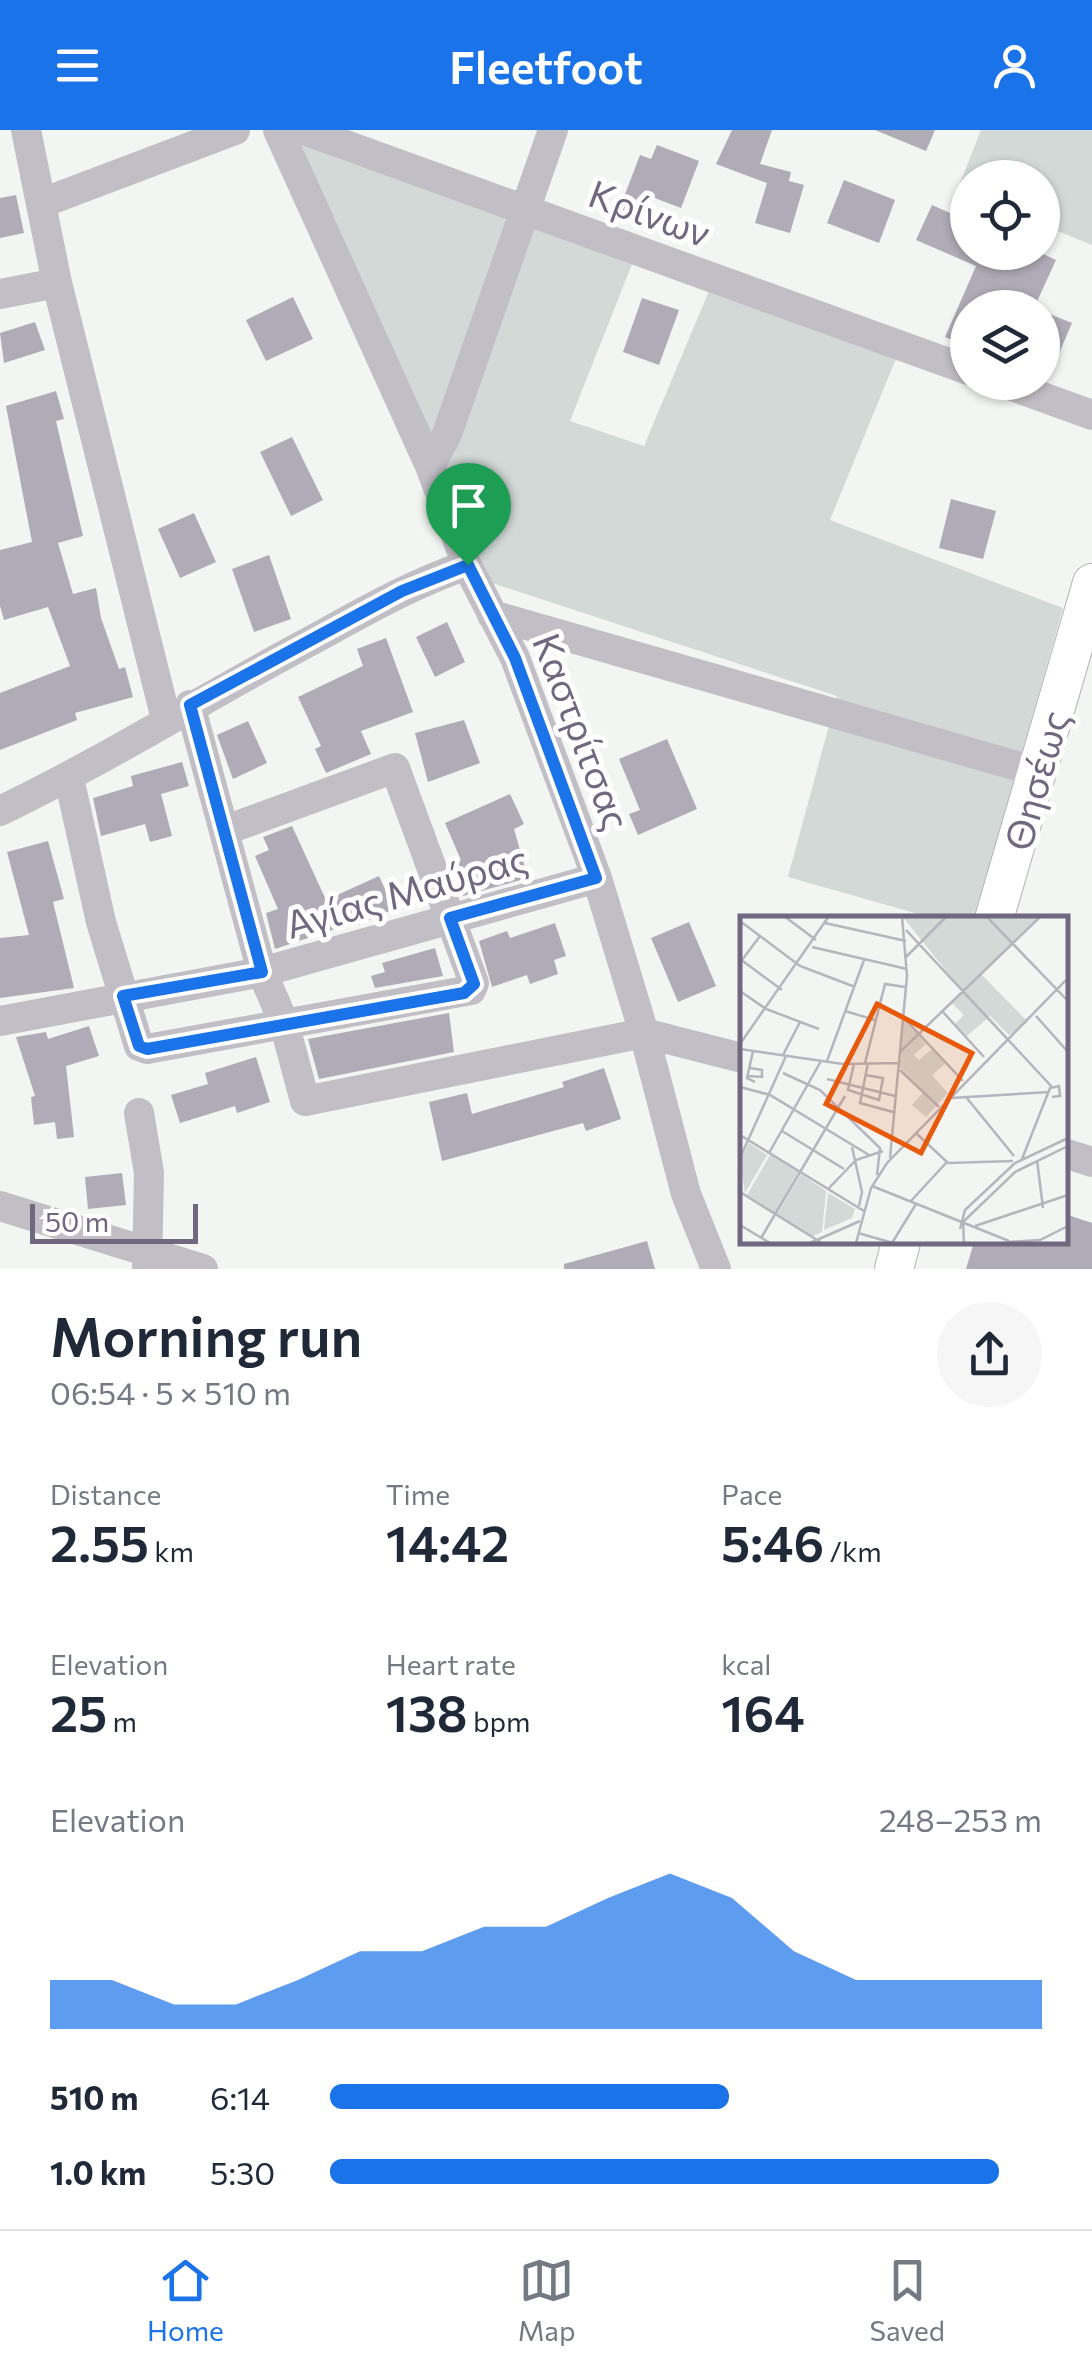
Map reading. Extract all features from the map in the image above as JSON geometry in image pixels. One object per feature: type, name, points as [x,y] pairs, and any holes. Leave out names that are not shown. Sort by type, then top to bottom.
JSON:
[{"type":"main road","name":"Θησέως","points":[[995,916],[1038,772],[1081,651],[1092,583]]},
{"type":"main road","points":[[894,1269],[900,1244]]},
{"type":"street","points":[[26,130],[57,283],[178,712],[226,830],[262,972],[284,1024],[300,1092],[306,1101],[644,1033],[740,1057]]},
{"type":"street","points":[[42,203],[235,130]]},
{"type":"street","name":"Καστρίτσας","points":[[278,130],[430,466],[468,565],[515,658],[596,878],[644,1033],[686,1194],[716,1269]]},
{"type":"street","name":"Κρίνων","points":[[304,130],[950,363]]},
{"type":"street","points":[[430,466],[448,434],[553,130]]},
{"type":"street","points":[[0,294],[57,283]]},
{"type":"street","points":[[1050,400],[1092,416]]},
{"type":"street","points":[[0,810],[69,778],[178,712],[402,591],[468,565]]},
{"type":"street","points":[[492,614],[1038,772]]},
{"type":"street","points":[[69,778],[134,1038],[147,1049],[464,993],[474,984],[396,768],[226,830]]},
{"type":"street","name":"Αγίας Μαύρας","points":[[0,1020],[262,972],[596,878]]},
{"type":"street","points":[[139,1113],[149,1172],[148,1261]]},
{"type":"street","points":[[1067,1154],[1092,1162]]},
{"type":"street","points":[[0,1206],[148,1261],[203,1269]]},
{"type":"shaded area","points":[[981,130],[1092,130],[1092,245],[1060,232],[1060,160],[969,160]]},
{"type":"shaded area","points":[[290,132],[634,259],[570,421],[644,446],[711,286],[897,356],[830,520],[1063,608],[976,916],[925,916],[788,877],[837,696],[492,583]]},
{"type":"building","points":[[732,130],[772,130],[760,164],[791,172],[789,181],[804,185],[790,233],[755,223],[767,183],[716,164]]},
{"type":"building","points":[[875,130],[935,130],[926,151]]},
{"type":"building","points":[[657,145],[699,161],[681,208],[644,194],[636,217],[619,210],[640,155],[651,159]]},
{"type":"building","points":[[844,180],[895,200],[879,243],[827,223]]},
{"type":"building","points":[[16,195],[24,233],[0,238],[0,198]]},
{"type":"building","points":[[932,205],[950,213],[950,255],[916,240]]},
{"type":"building","points":[[974,270],[1051,270],[1042,290],[966,290]]},
{"type":"building","points":[[293,297],[313,339],[266,361],[246,320]]},
{"type":"building","points":[[642,298],[679,310],[659,365],[623,352]]},
{"type":"building","points":[[1060,318],[1072,323],[1060,351]]},
{"type":"building","points":[[35,322],[45,350],[4,363],[0,333]]},
{"type":"building","points":[[56,391],[64,419],[56,421],[83,536],[58,543],[73,594],[96,588],[101,618],[119,669],[125,667],[133,697],[75,713],[77,720],[0,750],[0,693],[70,666],[48,607],[4,620],[0,606],[0,550],[32,542],[6,406]]},
{"type":"building","points":[[292,437],[323,500],[291,516],[260,452]]},
{"type":"building","points":[[951,499],[996,511],[983,559],[939,548]]},
{"type":"building","points":[[194,513],[216,562],[180,578],[158,529]]},
{"type":"building","points":[[269,555],[291,619],[254,632],[232,569]]},
{"type":"building","points":[[447,622],[465,662],[435,677],[416,637]]},
{"type":"building","points":[[386,638],[413,712],[361,731],[371,754],[326,773],[315,749],[321,746],[298,697],[363,666],[357,649]]},
{"type":"building","points":[[464,720],[480,763],[428,782],[415,733]]},
{"type":"building","points":[[248,721],[267,763],[233,779],[217,735]]},
{"type":"building","points":[[667,739],[697,809],[638,835],[629,814],[640,810],[619,759]]},
{"type":"building","points":[[182,762],[189,786],[161,794],[172,836],[150,842],[145,824],[101,836],[93,798],[133,786],[131,776]]},
{"type":"building","points":[[510,794],[524,824],[514,829],[528,878],[463,896],[453,862],[461,860],[445,823]]},
{"type":"building","points":[[292,826],[326,900],[379,876],[394,909],[358,925],[356,922],[275,949],[266,913],[278,909],[255,856],[269,850],[263,837]]},
{"type":"building","points":[[48,841],[64,899],[53,902],[74,988],[0,998],[0,938],[29,935],[7,852]]},
{"type":"building","points":[[689,922],[716,986],[678,1002],[651,938]]},
{"type":"building","points":[[555,923],[566,956],[554,960],[558,974],[530,984],[527,975],[492,987],[479,941],[507,931],[510,938]]},
{"type":"building","points":[[435,948],[443,976],[375,988],[371,976],[385,972],[382,963]]},
{"type":"building","points":[[449,1013],[454,1052],[319,1079],[308,1039]]},
{"type":"building","points":[[89,1026],[99,1056],[66,1066],[74,1137],[57,1139],[55,1122],[34,1125],[31,1097],[35,1096],[16,1037],[46,1032],[48,1039]]},
{"type":"building","points":[[256,1057],[270,1102],[237,1113],[235,1106],[180,1123],[171,1095],[208,1084],[205,1073]]},
{"type":"building","points":[[604,1068],[621,1119],[586,1131],[583,1123],[442,1161],[429,1102],[467,1093],[472,1114],[564,1087],[562,1082]]},
{"type":"building","points":[[122,1173],[126,1205],[88,1209],[85,1177]]},
{"type":"building","points":[[1068,1215],[1092,1223],[1092,1269],[966,1269],[973,1244],[1067,1244]]},
{"type":"building","points":[[647,1241],[655,1269],[564,1269],[564,1264]]},
{"type":"route","points":[[468,565],[515,658],[596,878],[450,918],[474,984],[472,990],[464,993],[147,1049],[139,1046],[123,996],[262,972],[190,705],[402,591],[468,565]]}]
